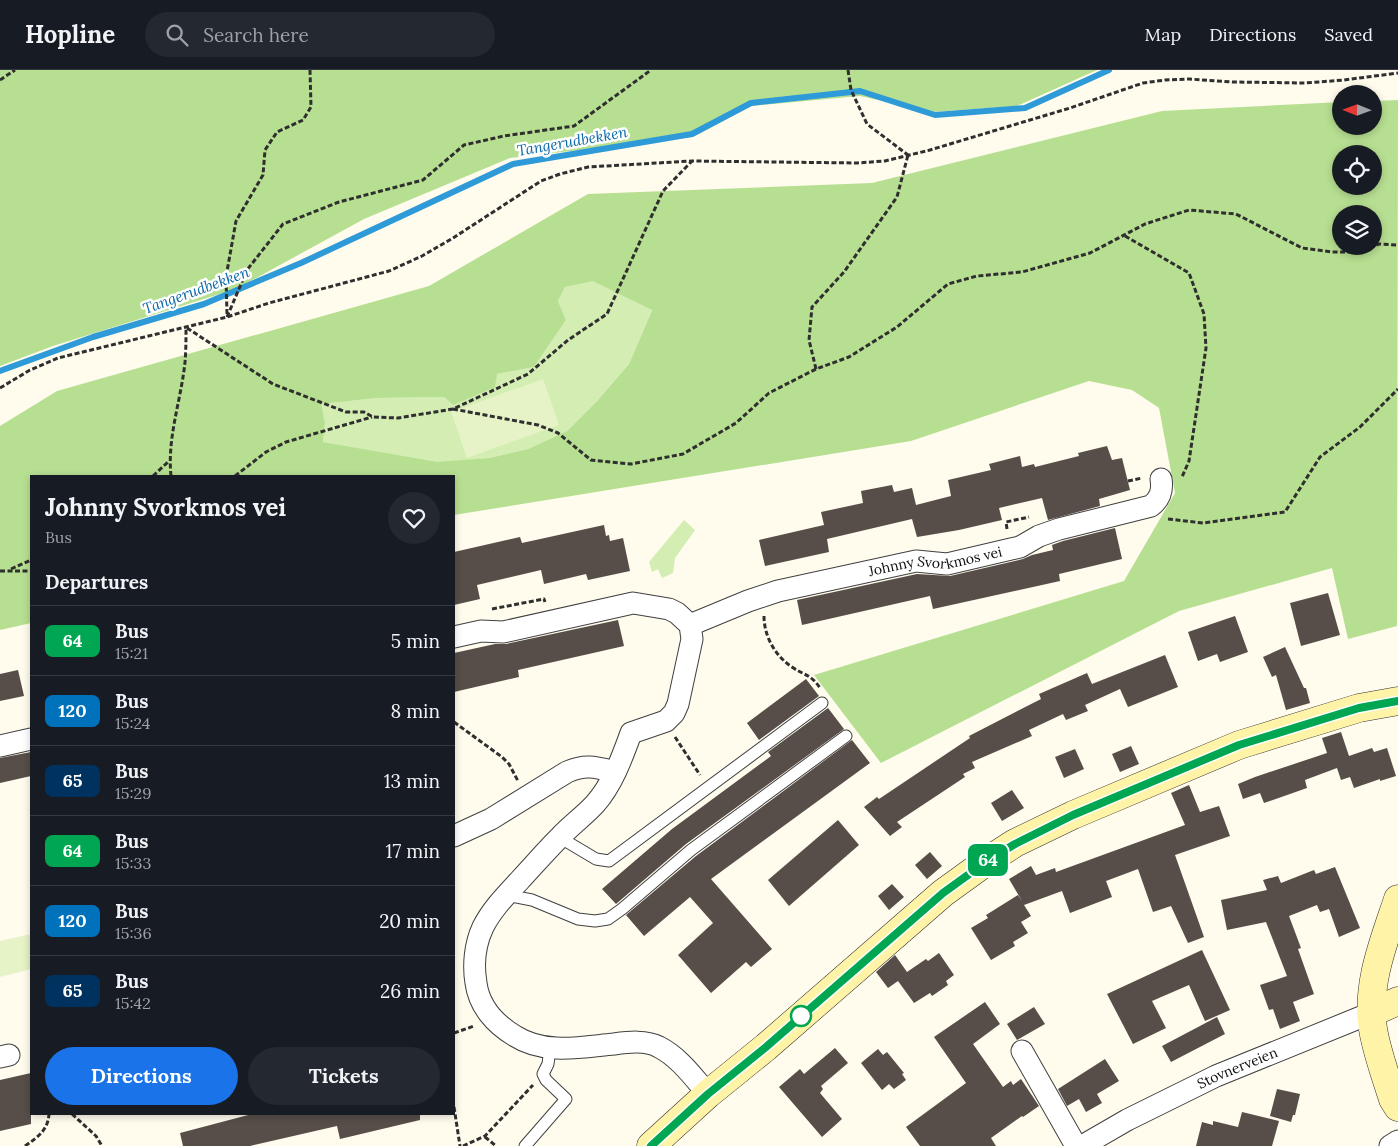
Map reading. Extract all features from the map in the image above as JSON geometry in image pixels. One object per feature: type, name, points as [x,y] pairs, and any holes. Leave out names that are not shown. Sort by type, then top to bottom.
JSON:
[{"type":"street","name":"Johnny Svorkmos vei","points":[[690,625],[763,596],[916,561],[947,564],[1011,549],[1026,544],[1049,532],[1158,493]]},
{"type":"street","points":[[455,637],[481,631],[504,632],[633,603],[677,612],[690,625],[691,649],[676,708],[666,721],[631,734],[615,772],[596,803],[559,837],[506,895],[483,928],[477,945],[475,961],[477,991],[482,1004],[493,1019],[520,1040],[535,1046],[550,1048],[580,1048],[635,1042],[649,1044],[659,1047],[671,1055],[708,1094]]},
{"type":"street","points":[[651,1146],[708,1094],[766,1047],[943,893],[990,859],[1015,844],[1073,815],[1239,745],[1359,708],[1398,701]]},
{"type":"street","points":[[0,746],[30,739]]},
{"type":"street","points":[[455,836],[491,819],[577,767],[586,766],[615,772]]},
{"type":"street","points":[[1398,899],[1379,955],[1371,1013],[1373,1032],[1393,1099],[1398,1107]]},
{"type":"street","name":"Stovnerveien","points":[[1082,1146],[1127,1120],[1216,1076],[1398,1001]]},
{"type":"street","points":[[1022,1051],[1076,1146]]},
{"type":"street","points":[[1390,1146],[1398,1141]]},
{"type":"lane","points":[[559,837],[596,860],[609,860],[822,703]]},
{"type":"lane","points":[[506,895],[532,900],[578,919],[595,921],[608,919],[691,850],[846,736]]},
{"type":"lane","points":[[525,1146],[566,1099],[546,1080],[543,1074],[548,1064],[550,1048]]},
{"type":"path","points":[[0,80],[15,70]]},
{"type":"path","points":[[227,317],[226,277],[236,221],[263,176],[265,150],[277,132],[303,120],[311,106],[310,70]]},
{"type":"path","points":[[227,317],[247,270],[283,224],[340,202],[423,180],[464,145],[504,136],[574,126],[652,70]]},
{"type":"path","points":[[848,70],[851,90],[867,124],[908,155]]},
{"type":"path","points":[[0,388],[30,370],[58,358],[186,328],[389,271],[422,256],[453,238],[541,181],[588,167],[692,161],[857,163],[885,161],[957,142],[1070,108],[1143,83],[1189,79],[1233,82],[1312,83],[1398,73]]},
{"type":"path","points":[[816,369],[809,340],[812,307],[844,272],[897,197],[908,155]]},
{"type":"path","points":[[236,475],[266,452],[286,442],[373,417],[398,418],[453,409],[528,374],[568,340],[607,314],[663,191],[692,161]]},
{"type":"path","points":[[453,409],[538,425],[558,433],[591,460],[631,464],[683,454],[736,423],[769,393],[816,369],[849,357],[897,327],[948,284],[977,276],[1022,272],[1082,256],[1145,224],[1189,210],[1236,214],[1302,248],[1332,252],[1358,252],[1379,244],[1398,245]]},
{"type":"path","points":[[1124,236],[1189,273],[1204,314],[1206,348],[1189,461],[1181,481],[1158,493],[1168,519],[1203,524],[1286,512],[1320,457],[1360,428],[1398,389]]},
{"type":"path","points":[[186,328],[273,384],[346,412],[364,412],[373,417]]},
{"type":"path","points":[[171,475],[169,461],[173,424],[185,362],[186,328]]},
{"type":"path","points":[[154,475],[169,461]]},
{"type":"path","points":[[8,570],[30,560]]},
{"type":"path","points":[[0,571],[30,570]]},
{"type":"path","points":[[763,596],[764,626],[770,642],[791,667],[812,677],[822,692],[822,703]]},
{"type":"path","points":[[455,723],[487,745],[508,764],[528,796]]},
{"type":"path","points":[[681,749],[692,764]]},
{"type":"path","points":[[463,1146],[485,1136],[543,1074]]},
{"type":"path","points":[[455,1114],[460,1146]]},
{"type":"path","points":[[25,1146],[48,1126],[49,1115]]},
{"type":"path","points":[[73,1115],[96,1136],[102,1146]]},
{"type":"path","points":[[485,1136],[496,1146]]},
{"type":"green space","points":[[0,70],[1097,70],[1017,106],[932,112],[860,96],[751,106],[693,137],[510,158],[364,219],[236,289],[53,346],[0,366]]},
{"type":"green space","points":[[1398,100],[1397,626],[1348,639],[1332,568],[1179,611],[881,763],[814,675],[1124,581],[1175,493],[1159,408],[1132,390],[1089,381],[911,441],[455,515],[455,475],[30,475],[30,623],[0,630],[0,426],[57,391],[429,286],[588,194],[872,183],[1162,111],[1332,102],[1332,135],[1382,135],[1382,101]],"holes":[[[593,281],[652,310],[629,364],[598,400],[567,431],[528,449],[489,458],[437,462],[323,442],[325,423],[321,404],[377,398],[444,397],[453,405],[495,387],[497,374],[534,367],[566,320],[558,301],[565,287]]]},
{"type":"green space","points":[[593,280],[652,309],[629,364],[598,400],[567,431],[528,449],[489,458],[437,463],[323,442],[325,423],[320,404],[377,398],[444,397],[453,405],[497,374],[534,367],[566,320],[558,301],[565,287]]},
{"type":"green space","points":[[543,379],[559,425],[467,458],[451,412]]},
{"type":"green space","points":[[684,520],[695,530],[675,558],[673,573],[662,578],[658,569],[652,572],[649,562]]},
{"type":"green space","points":[[30,934],[30,969],[0,977],[0,941]]},
{"type":"building","points":[[1107,446],[1112,460],[1122,458],[1130,490],[1099,499],[1100,506],[1048,520],[1042,498],[999,508],[1002,520],[917,537],[912,519],[827,539],[829,552],[765,566],[759,540],[824,525],[821,512],[863,503],[861,491],[892,485],[894,492],[912,488],[916,505],[951,496],[948,480],[991,470],[989,464],[1020,456],[1022,467],[1034,464],[1035,467],[1079,456],[1078,453]]},
{"type":"building","points":[[604,525],[606,536],[609,535],[610,541],[623,538],[630,571],[588,580],[586,574],[544,584],[541,570],[477,585],[480,599],[455,605],[455,552],[520,537],[522,543]]},
{"type":"building","points":[[1115,528],[1122,559],[1059,574],[1060,581],[933,609],[930,596],[802,625],[797,600],[917,574],[950,576],[1023,559],[1053,550],[1052,545],[1063,541]]},
{"type":"building","points":[[1328,593],[1340,635],[1301,646],[1290,603]]},
{"type":"building","points":[[1235,616],[1248,652],[1220,662],[1217,654],[1198,661],[1188,632]]},
{"type":"building","points":[[618,620],[624,646],[518,670],[519,677],[455,692],[455,653],[495,644],[506,644]]},
{"type":"building","points":[[1285,647],[1304,688],[1306,688],[1310,703],[1286,710],[1276,675],[1272,677],[1263,657]]},
{"type":"building","points":[[1165,655],[1178,687],[1128,707],[1120,689],[1085,705],[1088,711],[1066,720],[1063,714],[1029,730],[1032,736],[972,762],[975,768],[963,774],[965,777],[897,822],[902,827],[890,836],[864,807],[970,738],[969,736],[1041,699],[1039,694],[1087,673],[1092,684]]},
{"type":"building","points":[[18,670],[24,696],[0,701],[0,674]]},
{"type":"building","points":[[806,679],[819,696],[759,740],[747,723]]},
{"type":"building","points":[[828,708],[844,729],[686,844],[616,904],[602,889],[672,829],[771,756],[768,752]]},
{"type":"building","points":[[1341,732],[1349,756],[1372,748],[1374,752],[1387,748],[1396,776],[1380,781],[1380,779],[1354,788],[1350,777],[1341,780],[1337,768],[1305,780],[1307,788],[1264,803],[1260,793],[1243,799],[1238,784],[1327,753],[1322,738]]},
{"type":"building","points":[[852,740],[870,763],[711,879],[772,949],[751,967],[746,962],[711,993],[678,955],[713,923],[690,897],[644,936],[626,915],[696,856]]},
{"type":"building","points":[[1131,746],[1139,764],[1120,772],[1112,754]]},
{"type":"building","points":[[1075,749],[1084,769],[1064,778],[1055,757]]},
{"type":"building","points":[[30,752],[30,776],[0,783],[0,758]]},
{"type":"building","points":[[1189,785],[1200,812],[1219,806],[1230,836],[1175,855],[1204,937],[1188,943],[1171,906],[1153,912],[1138,869],[1106,881],[1112,897],[1070,913],[1062,891],[1024,905],[1031,916],[1021,922],[1028,933],[1013,942],[1015,946],[991,960],[971,928],[988,918],[986,915],[1018,895],[1022,901],[1009,879],[1031,866],[1036,875],[1055,868],[1056,872],[1185,825],[1171,793]]},
{"type":"building","points":[[1012,790],[1024,808],[1002,821],[991,803]]},
{"type":"building","points":[[838,820],[859,845],[789,906],[768,880]]},
{"type":"building","points":[[930,852],[942,866],[927,879],[915,865]]},
{"type":"building","points":[[1335,867],[1360,928],[1339,937],[1329,909],[1320,912],[1317,905],[1289,916],[1301,948],[1298,949],[1314,994],[1293,1002],[1300,1021],[1280,1029],[1273,1009],[1269,1010],[1260,985],[1287,976],[1266,922],[1227,930],[1221,900],[1267,890],[1263,880],[1278,876],[1281,883],[1314,870],[1316,874]]},
{"type":"building","points":[[892,884],[904,897],[889,910],[878,896]]},
{"type":"building","points":[[1202,950],[1230,1010],[1205,1021],[1189,985],[1152,1001],[1166,1028],[1133,1044],[1107,994]]},
{"type":"building","points":[[939,953],[954,975],[946,981],[948,985],[932,996],[930,993],[914,1003],[898,981],[888,988],[876,972],[895,955],[907,972]]},
{"type":"building","points":[[985,1002],[1000,1024],[973,1044],[1003,1087],[1011,1081],[1013,1085],[1021,1079],[1039,1106],[991,1138],[996,1146],[920,1146],[906,1127],[966,1083],[934,1037]]},
{"type":"building","points":[[1034,1007],[1045,1024],[1017,1040],[1007,1024]]},
{"type":"building","points":[[1217,1017],[1225,1034],[1171,1062],[1162,1046]]},
{"type":"building","points":[[835,1048],[848,1063],[821,1086],[823,1089],[820,1093],[842,1119],[822,1137],[779,1087],[800,1069],[804,1074]]},
{"type":"building","points":[[878,1049],[883,1055],[887,1052],[904,1073],[902,1074],[906,1080],[894,1089],[889,1084],[882,1090],[861,1063]]},
{"type":"building","points":[[1105,1059],[1119,1081],[1097,1094],[1102,1103],[1086,1112],[1079,1099],[1067,1106],[1058,1089]]},
{"type":"building","points":[[30,1073],[31,1124],[0,1131],[0,1080]]},
{"type":"building","points":[[1277,1089],[1300,1094],[1295,1115],[1293,1115],[1291,1122],[1270,1116]]},
{"type":"building","points":[[1242,1112],[1279,1121],[1272,1146],[1196,1146],[1202,1122],[1213,1125],[1213,1121],[1238,1127]]},
{"type":"building","points":[[248,1115],[420,1115],[420,1120],[340,1139],[337,1126],[250,1146],[183,1146],[180,1133]]},
{"type":"waterway","name":"Tangerudbekken","points":[[0,371],[93,337],[204,304],[301,263],[513,164],[692,134],[751,103],[860,91],[935,115],[1025,108],[1109,70]]},
{"type":"bus line","name":"64","points":[[651,1146],[708,1094],[766,1047],[943,893],[965,876],[1015,844],[1041,829],[1239,745],[1359,708],[1398,701]]}]
